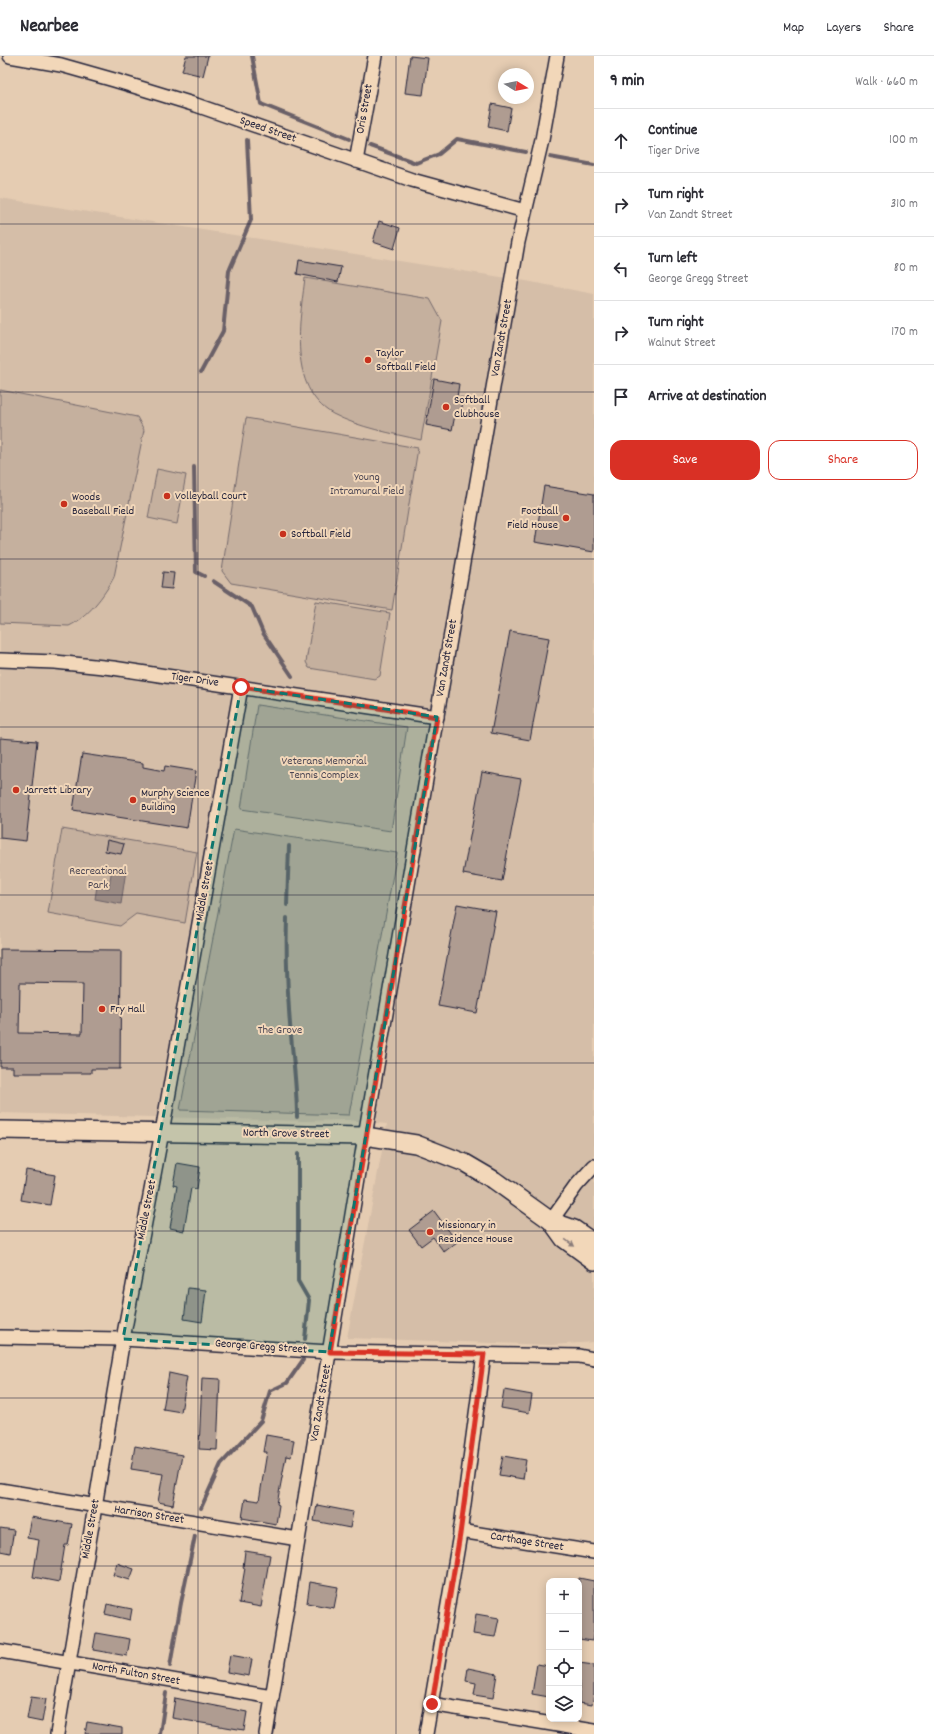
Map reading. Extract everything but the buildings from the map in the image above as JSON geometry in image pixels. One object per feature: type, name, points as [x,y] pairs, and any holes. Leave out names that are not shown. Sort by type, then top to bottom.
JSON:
[{"type":"main road","name":"North Grove Street","points":[[0,1130],[366,1136],[416,1144],[465,1163],[494,1180],[551,1221],[574,1229],[594,1243]]},
{"type":"main road","name":"North Grove Street","points":[[551,1221],[564,1239],[594,1261]]},
{"type":"street","name":"Speed Street","points":[[10,56],[61,65],[114,80],[196,105],[428,185],[525,211]]},
{"type":"street","name":"Oris Street","points":[[356,161],[375,56]]},
{"type":"street","name":"Van Zandt Street","points":[[266,1734],[518,242],[542,140],[557,56]]},
{"type":"street","name":"Tiger Drive","points":[[0,660],[55,662],[106,667],[437,717]]},
{"type":"street","name":"Middle Street","points":[[57,1734],[123,1339],[162,1132],[241,687]]},
{"type":"street","points":[[551,1221],[576,1186],[594,1166]]},
{"type":"street","name":"George Gregg Street","points":[[0,1337],[123,1339],[330,1352],[579,1356],[594,1358]]},
{"type":"street","points":[[579,1356],[594,1353]]},
{"type":"street","points":[[426,1734],[460,1531],[484,1354]]},
{"type":"street","name":"Harrison Street","points":[[0,1490],[298,1539]]},
{"type":"street","name":"Carthage Street","points":[[460,1531],[594,1552]]},
{"type":"street","name":"North Fulton Street","points":[[0,1651],[272,1697]]},
{"type":"street","points":[[432,1704],[594,1731]]},
{"type":"highlighted area","points":[[241,687],[437,717],[329,1352],[123,1339]]},
{"type":"shaded area","points":[[0,198],[526,281],[594,294],[594,1342],[551,1345],[347,1338],[387,1124],[347,1120],[304,1121],[0,1113]]},
{"type":"shaded area","points":[[112,867],[126,870],[121,904],[95,899],[97,886],[109,888]]},
{"type":"green space","name":"Taylor Softball Field","points":[[305,278],[430,299],[442,321],[421,440],[376,430],[343,419],[333,414],[318,402],[309,388],[303,371],[300,352],[301,313]]},
{"type":"green space","name":"Woods Baseball Field","points":[[0,390],[137,417],[144,430],[114,577],[106,591],[89,612],[69,626],[0,623]]},
{"type":"green space","name":"Young Intramural Field","points":[[246,418],[418,448],[392,610],[231,583],[222,571]]},
{"type":"green space","name":"Volleyball Court","points":[[157,469],[186,475],[177,524],[148,518]]},
{"type":"green space","points":[[316,601],[390,613],[380,676],[375,679],[309,668],[306,662]]},
{"type":"green space","name":"Veterans Memorial Tennis Complex","points":[[257,705],[407,727],[391,831],[241,809]]},
{"type":"green space","name":"Recreational Park","points":[[62,829],[197,852],[185,923],[136,914],[120,926],[48,913]]},
{"type":"green space","name":"The Grove","points":[[234,829],[397,853],[349,1115],[180,1110]]},
{"type":"waterway","points":[[252,56],[261,104],[349,139]]},
{"type":"waterway","points":[[370,146],[416,163],[439,154],[457,139],[526,152]]},
{"type":"waterway","points":[[201,372],[223,331],[229,271],[251,220],[247,140]]},
{"type":"waterway","points":[[550,157],[594,165]]},
{"type":"waterway","points":[[194,467],[196,572],[204,576]]},
{"type":"waterway","points":[[213,581],[252,607],[263,633],[292,676]]},
{"type":"waterway","points":[[287,905],[289,846]]},
{"type":"waterway","points":[[287,918],[288,987],[297,1117]]},
{"type":"waterway","points":[[298,1154],[298,1281],[309,1300],[305,1339]]},
{"type":"waterway","points":[[201,1508],[221,1464],[261,1421],[270,1391],[287,1383],[303,1360]]},
{"type":"waterway","points":[[170,1666],[195,1536]]},
{"type":"waterway","points":[[160,1734],[166,1693]]},
{"type":"place","name":"Taylor Softball Field","points":[[368,360]]},
{"type":"place","name":"Softball Clubhouse","points":[[446,407]]},
{"type":"place","name":"Volleyball Court","points":[[167,496]]},
{"type":"place","name":"Woods Baseball Field","points":[[64,504]]},
{"type":"place","name":"Football Field House","points":[[566,518]]},
{"type":"place","name":"Softball Field","points":[[283,534]]},
{"type":"place","name":"Jarrett Library","points":[[16,790]]},
{"type":"place","name":"Murphy Science Building","points":[[133,800]]},
{"type":"place","name":"Fry Hall","points":[[102,1009]]},
{"type":"place","name":"Missionary in Residence House","points":[[430,1232]]},
{"type":"route","points":[[241,687],[437,717],[330,1352],[484,1354],[460,1534],[432,1704]]}]
